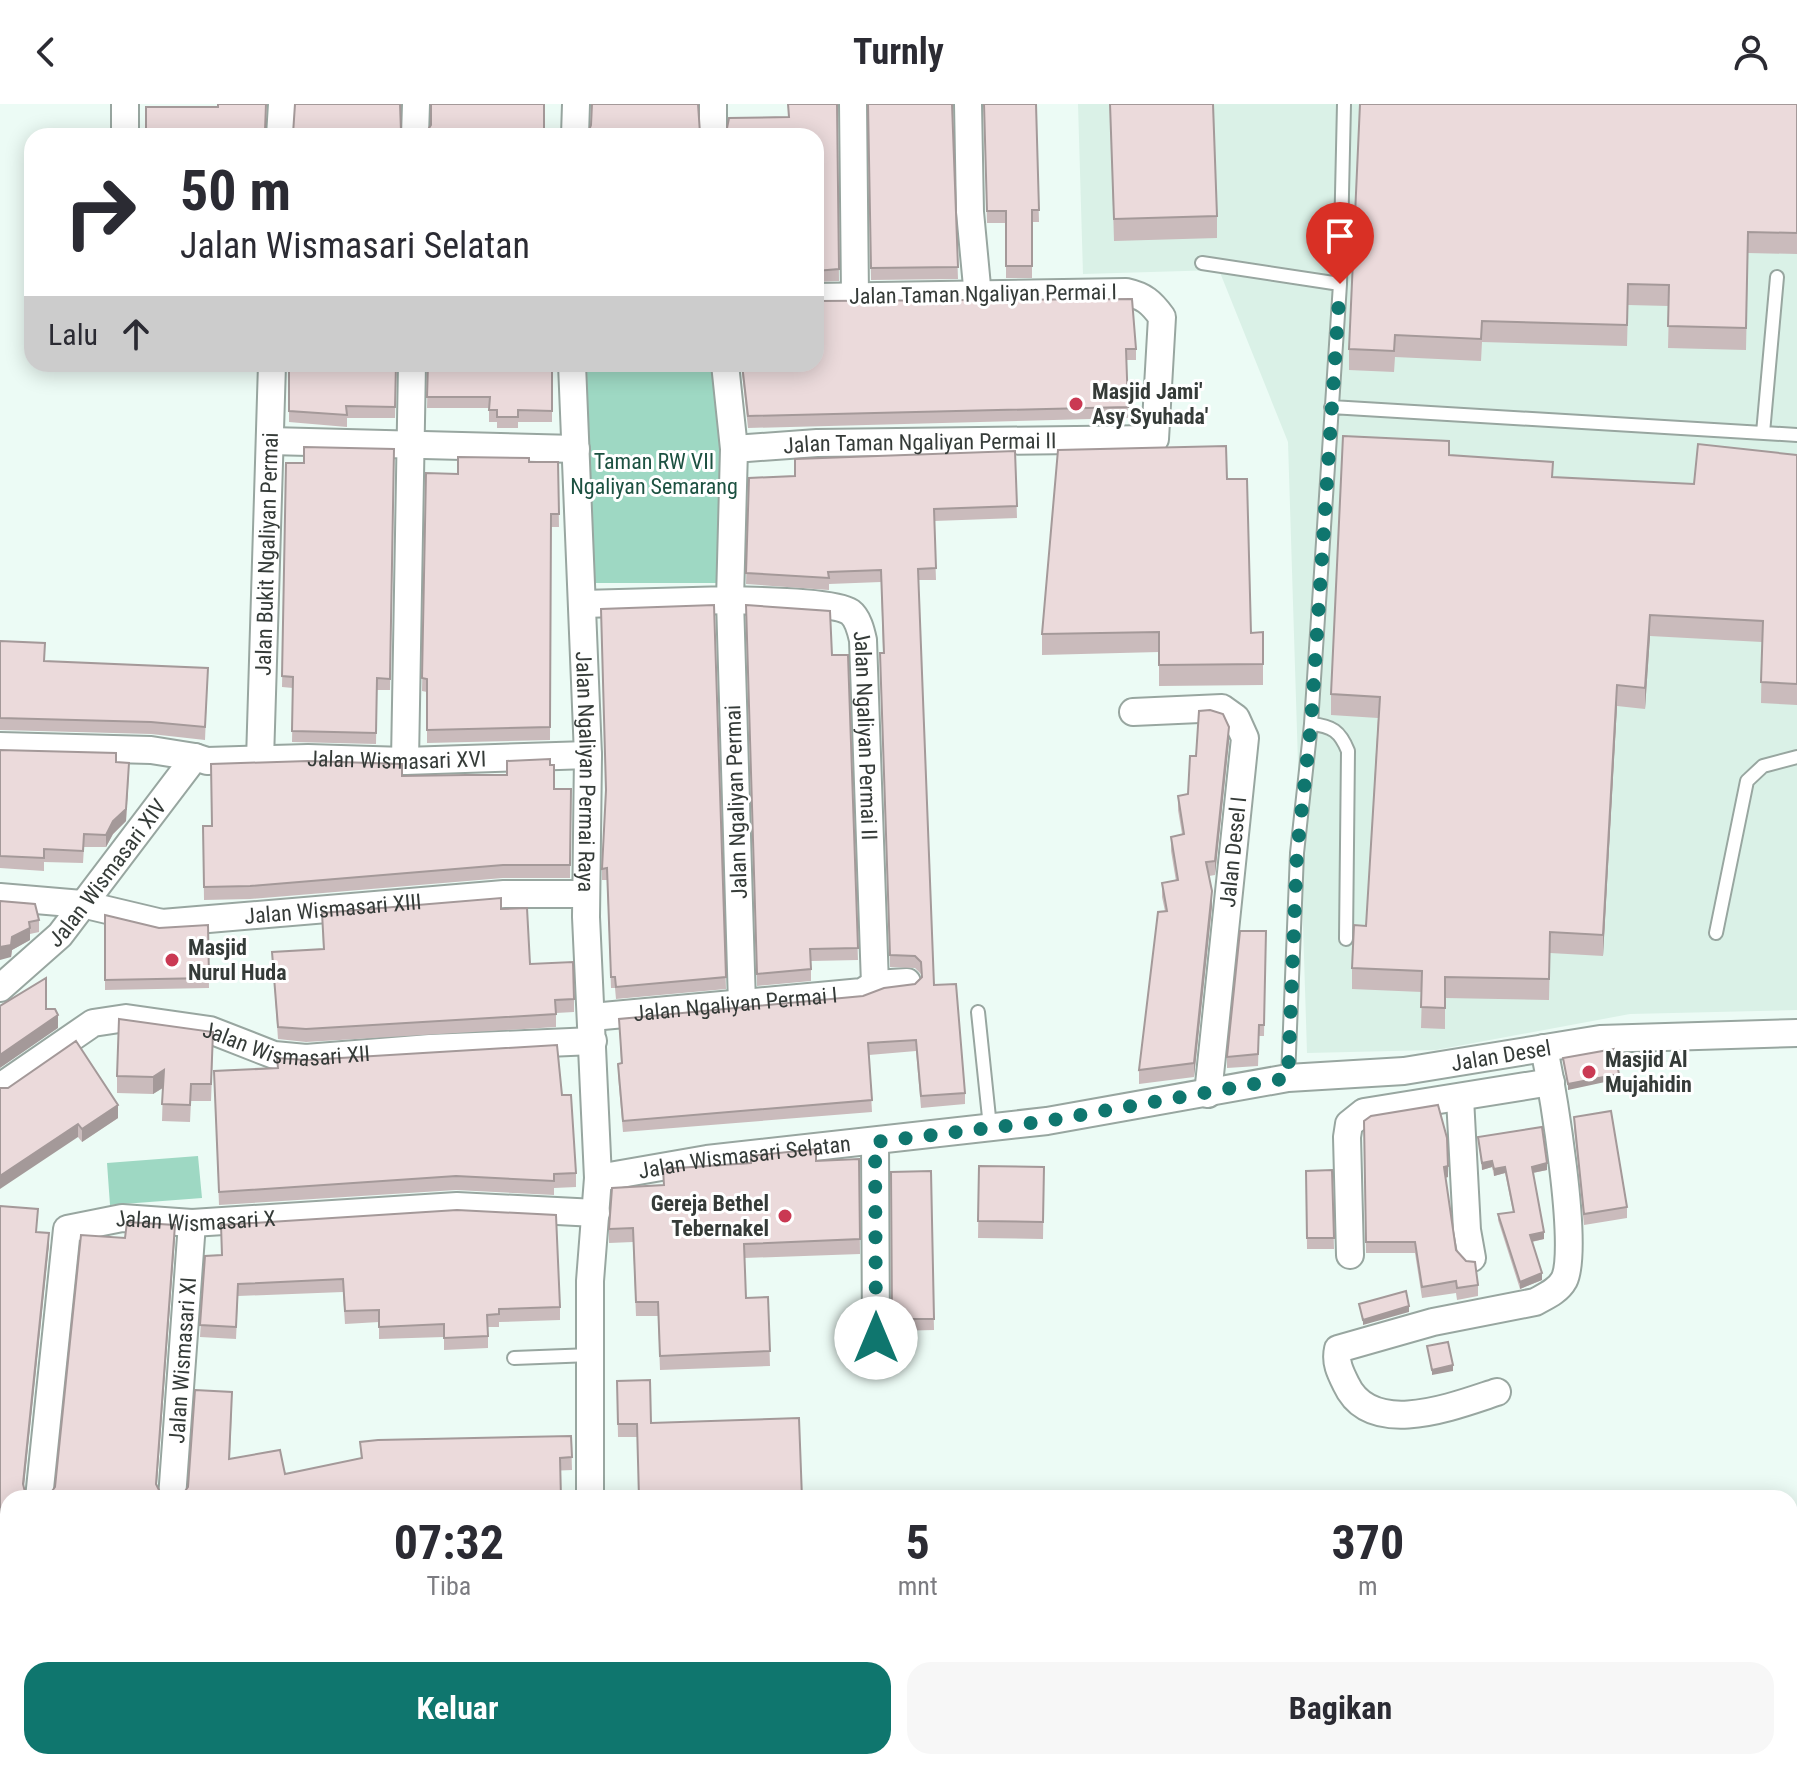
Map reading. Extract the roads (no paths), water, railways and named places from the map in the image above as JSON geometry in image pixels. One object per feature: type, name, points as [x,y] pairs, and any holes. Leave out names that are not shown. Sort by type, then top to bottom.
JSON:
[{"type":"street","points":[[125,104],[125,128]]},
{"type":"street","points":[[280,128],[282,104]]},
{"type":"street","points":[[415,128],[416,104]]},
{"type":"street","points":[[575,128],[576,104]]},
{"type":"street","points":[[853,104],[855,296]]},
{"type":"street","points":[[968,104],[970,212],[978,297]]},
{"type":"street","name":"Jalan Taman Ngaliyan Permai I","points":[[824,297],[978,297],[1126,292],[1151,302],[1162,317],[1155,439]]},
{"type":"street","points":[[270,441],[272,372]]},
{"type":"street","points":[[405,761],[412,372]]},
{"type":"street","name":"Jalan Ngaliyan Permai Raya","points":[[572,372],[588,755],[586,894],[598,1178]]},
{"type":"street","points":[[726,372],[734,449],[730,600]]},
{"type":"street","name":"Jalan Taman Ngaliyan Permai II","points":[[734,449],[817,443],[1155,439]]},
{"type":"street","name":"Jalan Bukit Ngaliyan Permai","points":[[260,760],[270,441],[576,449]]},
{"type":"street","name":"Jalan Ngaliyan Permai II","points":[[582,604],[730,600],[831,607],[850,612],[859,624],[863,640],[875,984]]},
{"type":"street","name":"Jalan Ngaliyan Permai","points":[[730,600],[742,1004]]},
{"type":"street","name":"Jalan Desel I","points":[[1133,712],[1222,708],[1236,718],[1245,738],[1208,1094]]},
{"type":"street","name":"Jalan Wismasari XVI","points":[[0,746],[151,750],[201,759],[260,760],[405,761],[588,755]]},
{"type":"street","name":"Jalan Wismasari XIV","points":[[0,988],[60,935],[201,759]]},
{"type":"street","name":"Jalan Wismasari XIII","points":[[0,897],[82,904],[162,923],[504,894],[586,894]]},
{"type":"street","name":"Jalan Ngaliyan Permai I","points":[[593,1029],[742,1004],[862,992],[875,984],[907,982]]},
{"type":"street","name":"Jalan Wismasari XII","points":[[0,1087],[93,1023],[126,1018],[210,1030],[274,1055],[306,1058],[430,1048],[593,1029]]},
{"type":"street","name":"Jalan Desel","points":[[1208,1094],[1288,1078],[1404,1071],[1600,1039],[1797,1033]]},
{"type":"street","points":[[1497,1392],[1450,1407],[1383,1413],[1365,1409],[1353,1398],[1335,1359],[1338,1349],[1386,1334],[1535,1302],[1553,1293],[1565,1278],[1566,1215],[1559,1121],[1544,1048]]},
{"type":"street","points":[[1350,1255],[1349,1124],[1364,1112],[1551,1082]]},
{"type":"street","name":"Jalan Wismasari Selatan","points":[[598,1178],[707,1159],[875,1142],[1208,1094]]},
{"type":"street","points":[[1460,1098],[1466,1216],[1472,1258]]},
{"type":"street","points":[[875,1142],[876,1338]]},
{"type":"street","points":[[590,1490],[590,1281],[598,1178]]},
{"type":"street","name":"Jalan Wismasari X","points":[[40,1490],[67,1229],[122,1218],[192,1223],[457,1206],[596,1213]]},
{"type":"street","name":"Jalan Wismasari XI","points":[[173,1490],[192,1223]]},
{"type":"lane","points":[[1288,1078],[1297,853],[1311,724],[1340,284],[1344,104]]},
{"type":"lane","points":[[1202,263],[1340,284]]},
{"type":"lane","points":[[1763,433],[1777,277]]},
{"type":"lane","points":[[1331,407],[1797,435]]},
{"type":"lane","points":[[1311,724],[1329,725],[1341,734],[1348,751],[1346,939]]},
{"type":"lane","points":[[1716,933],[1747,781],[1763,766],[1797,757]]},
{"type":"lane","points":[[978,1012],[990,1127]]},
{"type":"lane","points":[[514,1358],[591,1355]]},
{"type":"place","name":"Masjid Jami' Asy Syuhada'","points":[[1076,404]]},
{"type":"place","name":"Masjid Nurul Huda","points":[[172,960]]},
{"type":"place","name":"Masjid Al Mujahidin","points":[[1589,1072]]},
{"type":"place","name":"Gereja Bethel Tebernakel","points":[[785,1216]]},
{"type":"park label","name":"Taman RW VII Ngaliyan Semarang","points":[[654,474]]}]
